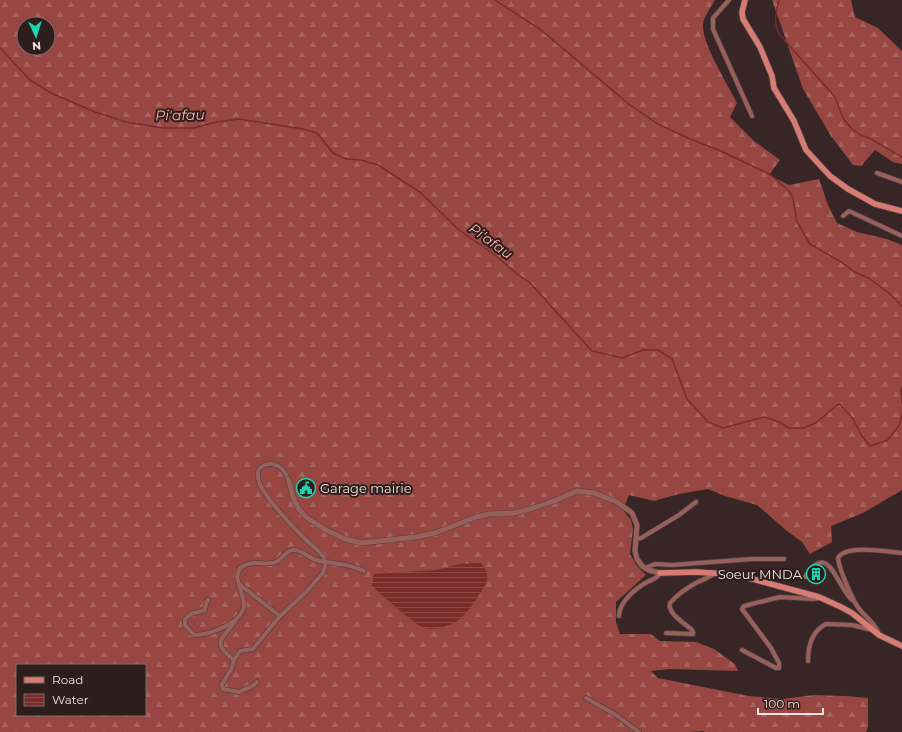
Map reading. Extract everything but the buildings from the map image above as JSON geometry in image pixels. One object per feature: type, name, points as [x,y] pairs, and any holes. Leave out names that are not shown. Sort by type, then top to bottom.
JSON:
[{"type":"main road","points":[[745,0],[742,12],[743,19],[760,48],[772,76],[774,88],[794,121],[806,150],[830,176],[848,189],[875,204],[902,211]]},
{"type":"main road","points":[[660,573],[716,573],[745,577],[822,598],[841,606],[879,635],[902,646]]},
{"type":"street","points":[[729,0],[713,18],[713,29],[752,116]]},
{"type":"street","points":[[877,173],[902,182]]},
{"type":"street","points":[[843,216],[849,211],[902,236]]},
{"type":"street","points":[[257,682],[252,687],[239,692],[223,689],[222,684],[240,651],[252,649],[280,616],[304,594],[323,573],[324,560],[269,499],[258,478],[259,469],[262,465],[276,465],[283,469],[289,481],[293,497],[298,508],[306,517],[324,529],[345,539],[361,543],[435,533],[476,517],[489,514],[514,513],[554,501],[577,491],[583,491],[606,497],[624,506],[632,513],[638,525],[635,551],[637,559],[648,570],[660,573],[658,577],[642,586],[627,598],[620,610],[619,616]]},
{"type":"street","points":[[636,539],[641,538],[679,515],[696,502]]},
{"type":"street","points":[[234,660],[223,651],[220,642],[221,638],[233,625],[243,609],[244,603],[237,577],[240,568],[257,562],[275,562],[292,550],[297,550],[314,559],[358,568],[364,571]]},
{"type":"street","points":[[854,602],[840,566],[838,558],[840,555],[855,550],[902,553]]},
{"type":"street","points":[[645,568],[655,564],[672,565],[752,559],[784,559]]},
{"type":"street","points":[[805,577],[815,564],[821,561],[824,562],[830,568],[847,594],[876,626],[879,635]]},
{"type":"street","points":[[666,632],[692,634],[693,632],[691,629],[671,611],[669,606],[670,603],[676,596],[686,589],[716,573]]},
{"type":"street","points":[[239,584],[280,616]]},
{"type":"street","points":[[742,650],[776,668],[779,668],[779,663],[771,648],[742,609],[744,606],[780,597],[814,600],[822,598]]},
{"type":"street","points":[[208,600],[205,610],[192,614],[185,619],[185,625],[194,635],[222,628],[235,620],[240,614]]},
{"type":"street","points":[[808,661],[810,643],[816,633],[826,624],[852,625],[872,630]]},
{"type":"street","points":[[586,698],[616,715],[639,732]]},
{"type":"green space","points":[[0,0],[715,0],[703,22],[707,43],[716,64],[737,103],[730,117],[754,141],[780,160],[769,175],[789,185],[819,179],[828,205],[837,223],[857,232],[887,239],[902,245],[902,490],[863,513],[831,526],[832,542],[810,554],[802,542],[757,505],[725,496],[708,489],[679,494],[654,501],[629,495],[623,510],[631,520],[633,529],[630,554],[637,566],[646,575],[616,602],[616,622],[620,634],[651,634],[660,641],[696,642],[714,649],[735,664],[738,671],[670,669],[651,671],[658,678],[749,696],[783,699],[813,695],[868,698],[868,727],[866,732],[0,732]]},
{"type":"green space","points":[[772,0],[851,0],[855,17],[878,28],[902,51],[902,164],[893,162],[875,150],[861,166],[853,165],[831,136],[803,89]]},
{"type":"water","points":[[481,563],[486,571],[487,580],[478,597],[458,620],[439,628],[428,629],[420,626],[372,586],[374,574],[436,570],[460,564]]},
{"type":"waterway","points":[[495,0],[541,30],[630,105],[658,124],[721,151],[771,175],[790,192],[793,198],[797,222],[810,244],[855,272],[870,279],[889,293],[902,306]]},
{"type":"waterway","points":[[779,0],[776,13],[777,29],[779,34],[835,97],[843,118],[851,128],[860,135],[871,139],[902,157]]},
{"type":"waterway","name":"Pi'afau","points":[[0,48],[30,80],[51,93],[95,112],[126,122],[163,128],[194,128],[216,122],[239,119],[303,129],[317,133],[333,153],[346,159],[361,160],[378,165],[421,193],[459,230],[495,255],[530,283],[592,351],[622,358],[643,350],[658,350],[672,359],[687,399],[708,422],[723,428],[764,417],[777,421],[789,428],[804,428],[817,422],[840,404],[853,419],[862,436],[870,446],[888,440],[900,424],[902,414]]},
{"type":"waterway","name":"Pi'afau","points":[[902,387],[902,403]]},
{"type":"place","name":"Garage mairie","points":[[306,488]]},
{"type":"place","name":"Soeur MNDA","points":[[816,574]]}]
